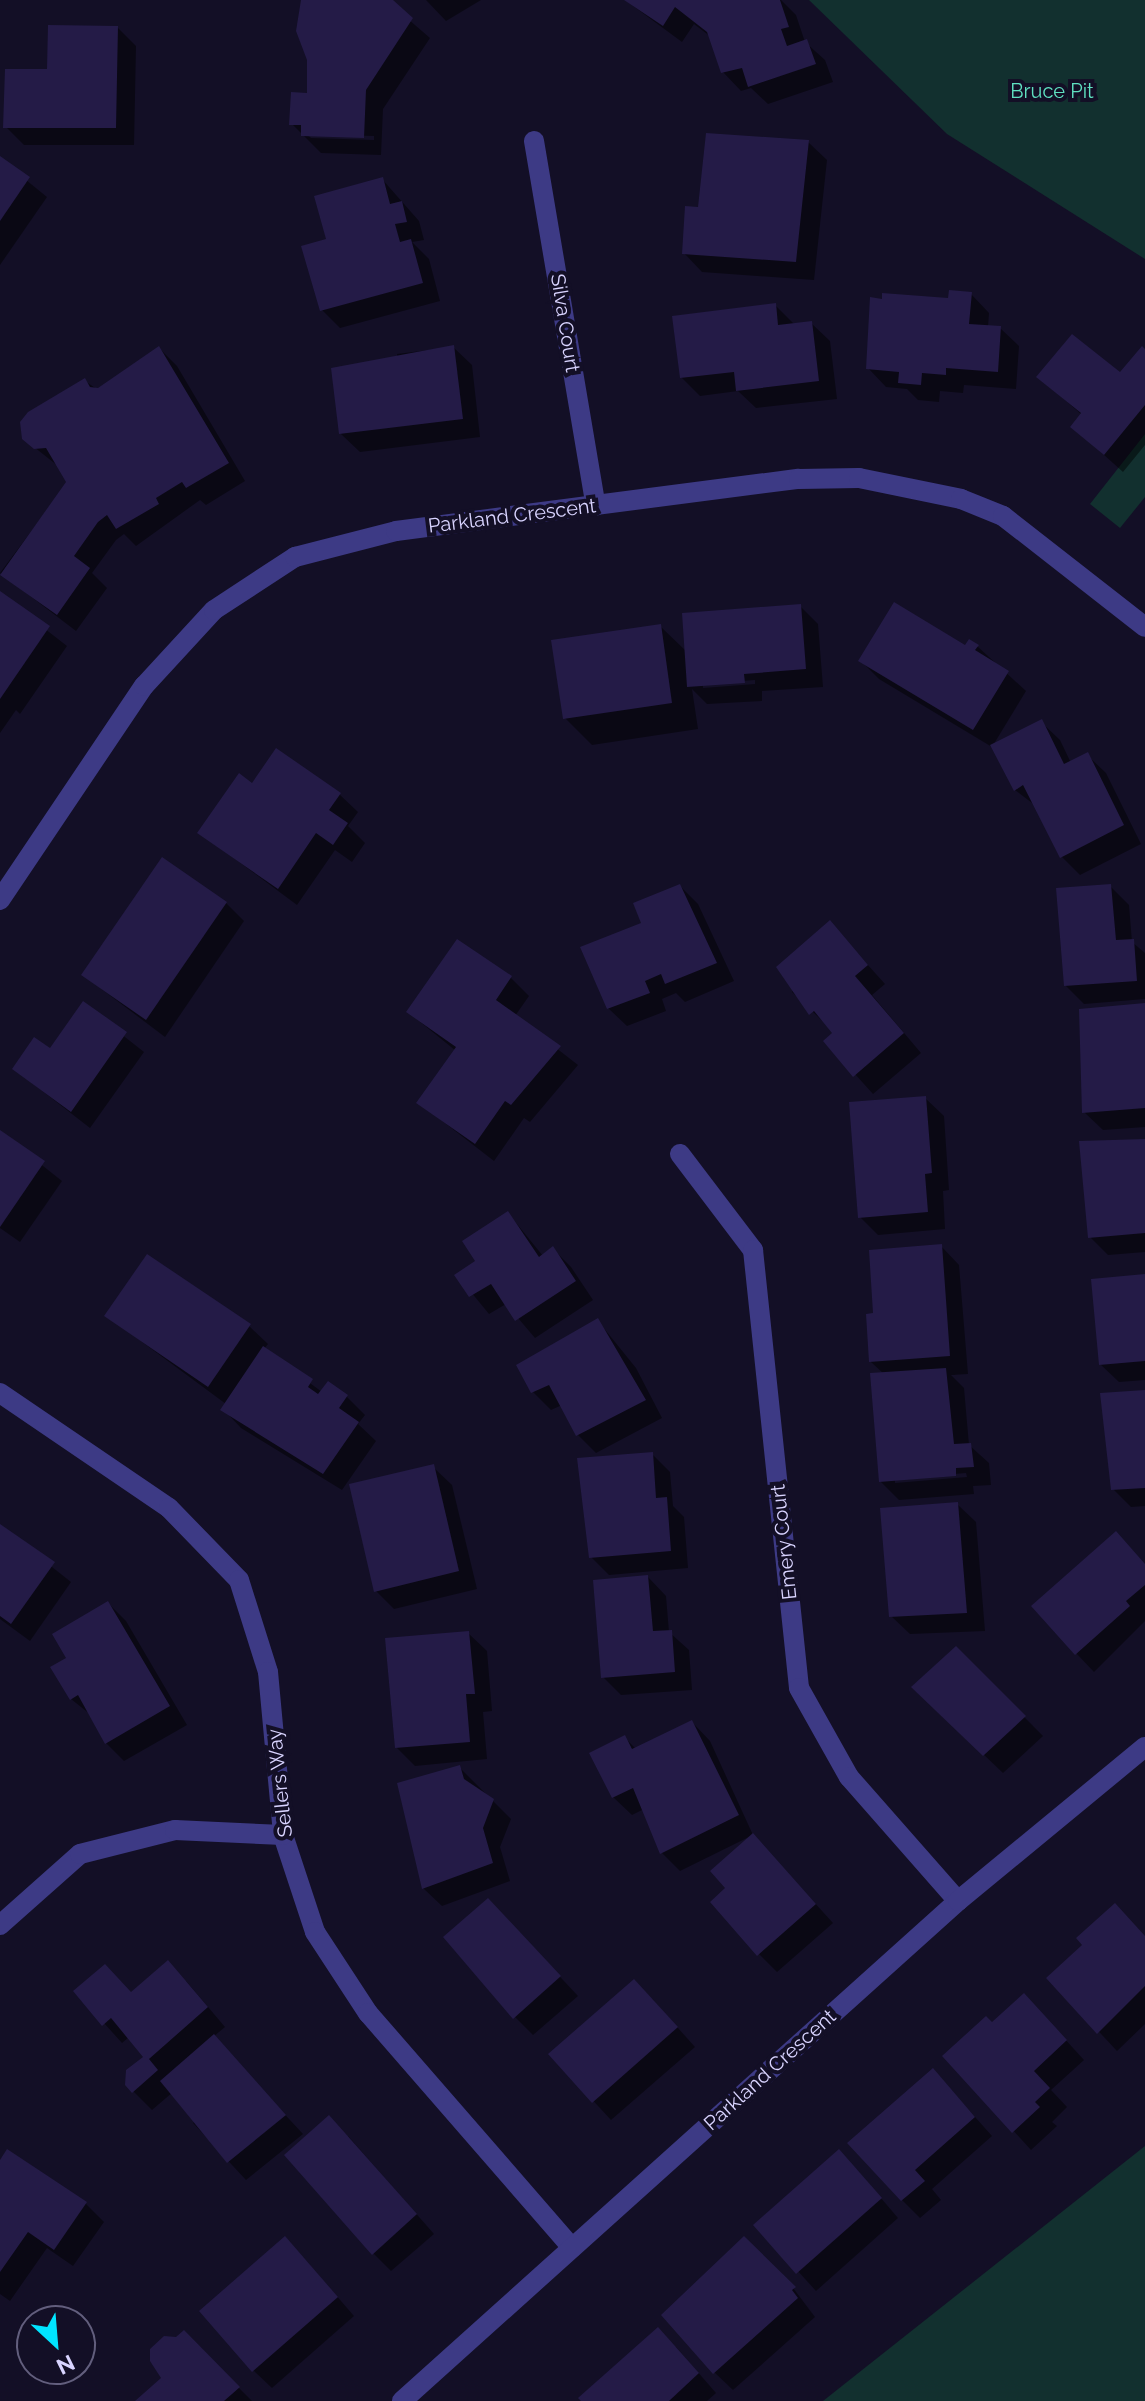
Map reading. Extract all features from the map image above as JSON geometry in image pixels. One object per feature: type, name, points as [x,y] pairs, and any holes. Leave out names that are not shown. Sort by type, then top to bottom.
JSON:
[{"type":"street","name":"Silva Court","points":[[534,141],[596,506]]},
{"type":"street","name":"Parkland Crescent","points":[[0,900],[144,686],[214,610],[295,557],[396,531],[799,479],[859,478],[947,495],[1003,516],[1145,627]]},
{"type":"street","name":"Emery Court","points":[[680,1154],[753,1250],[799,1688],[849,1777],[958,1901]]},
{"type":"street","name":"Sellers Way","points":[[0,1393],[169,1508],[239,1580],[268,1672],[283,1835],[315,1932],[368,2013],[572,2248]]},
{"type":"street","name":"Parkland Crescent","points":[[402,2401],[958,1901],[1145,1747]]},
{"type":"street","points":[[0,1925],[80,1854],[175,1830],[283,1835]]},
{"type":"green space","name":"Bruce Pit","points":[[809,0],[1145,0],[1145,259],[947,134]]},
{"type":"green space","points":[[1145,434],[1145,497],[1120,528],[1090,504]]},
{"type":"green space","points":[[1145,2146],[1145,2401],[823,2401]]},
{"type":"building","points":[[301,0],[393,0],[413,18],[366,90],[364,138],[301,136],[301,125],[289,125],[291,92],[307,93],[307,60],[296,31]]},
{"type":"building","points":[[624,0],[780,0],[789,27],[781,29],[787,46],[807,39],[816,64],[748,87],[742,68],[721,73],[707,32],[675,7],[663,26]]},
{"type":"building","points":[[48,25],[118,26],[116,128],[3,128],[5,69],[47,69]]},
{"type":"building","points":[[706,133],[809,140],[796,262],[682,254],[685,206],[698,207]]},
{"type":"building","points":[[0,156],[30,177],[0,221]]},
{"type":"building","points":[[383,177],[390,204],[402,201],[407,222],[395,224],[400,242],[411,239],[423,283],[320,311],[301,246],[326,239],[314,196]]},
{"type":"building","points":[[949,290],[972,292],[969,324],[1001,326],[998,372],[946,368],[946,375],[922,373],[921,385],[898,383],[899,372],[866,369],[870,297],[882,299],[882,293],[948,298]]},
{"type":"building","points":[[776,303],[778,325],[812,321],[819,381],[736,391],[734,372],[680,378],[672,316]]},
{"type":"building","points":[[1072,334],[1120,372],[1142,346],[1145,349],[1145,405],[1104,455],[1070,427],[1081,413],[1036,377]]},
{"type":"building","points":[[454,345],[463,419],[339,434],[331,368]]},
{"type":"building","points":[[159,346],[229,463],[186,488],[182,482],[156,498],[159,504],[116,529],[107,515],[98,522],[74,556],[90,568],[57,615],[0,575],[66,482],[46,448],[34,449],[22,439],[20,422],[28,412],[85,378],[90,387],[98,388]]},
{"type":"building","points":[[0,591],[50,626],[0,699]]},
{"type":"building","points":[[894,602],[965,645],[969,639],[979,645],[975,650],[1009,671],[973,730],[858,661]]},
{"type":"building","points":[[801,604],[806,669],[744,674],[745,683],[687,687],[682,613]]},
{"type":"building","points":[[661,624],[672,703],[563,719],[551,640]]},
{"type":"building","points":[[1042,719],[1064,764],[1088,752],[1124,825],[1060,858],[1023,785],[1014,791],[990,745]]},
{"type":"building","points":[[276,748],[341,793],[329,810],[348,823],[333,845],[316,833],[278,889],[197,833],[239,773],[252,783]]},
{"type":"building","points":[[162,857],[227,902],[146,1020],[81,975]]},
{"type":"building","points":[[680,884],[717,963],[665,984],[661,974],[645,981],[650,993],[607,1009],[580,947],[641,923],[633,903]]},
{"type":"building","points":[[1111,884],[1116,940],[1134,939],[1137,981],[1064,986],[1056,888]]},
{"type":"building","points":[[830,920],[868,965],[855,976],[904,1033],[853,1077],[823,1041],[832,1033],[814,1011],[809,1015],[776,967]]},
{"type":"building","points":[[457,939],[512,976],[496,1000],[561,1046],[511,1105],[505,1101],[475,1144],[416,1103],[456,1047],[406,1012]]},
{"type":"building","points":[[83,1001],[127,1032],[71,1112],[12,1069],[34,1037],[50,1048]]},
{"type":"building","points":[[1145,1003],[1145,1108],[1082,1113],[1079,1009]]},
{"type":"building","points":[[926,1096],[932,1173],[925,1174],[928,1212],[858,1218],[849,1102]]},
{"type":"building","points":[[0,1130],[45,1161],[0,1227]]},
{"type":"building","points":[[1145,1139],[1145,1233],[1088,1238],[1079,1141]]},
{"type":"building","points":[[508,1211],[539,1257],[553,1246],[576,1281],[515,1321],[491,1284],[469,1297],[454,1275],[475,1261],[462,1241]]},
{"type":"building","points":[[942,1244],[950,1356],[869,1362],[866,1314],[873,1313],[869,1250]]},
{"type":"building","points":[[147,1254],[251,1324],[208,1387],[104,1316]]},
{"type":"building","points":[[1145,1274],[1145,1361],[1099,1365],[1091,1279]]},
{"type":"building","points":[[598,1318],[646,1400],[576,1436],[549,1385],[531,1393],[516,1365]]},
{"type":"building","points":[[263,1346],[313,1379],[308,1387],[318,1394],[328,1381],[348,1395],[339,1408],[359,1422],[323,1474],[220,1410]]},
{"type":"building","points":[[946,1368],[954,1444],[971,1443],[974,1467],[956,1468],[956,1476],[879,1482],[870,1373]]},
{"type":"building","points":[[1145,1390],[1145,1488],[1111,1490],[1100,1393]]},
{"type":"building","points":[[653,1452],[656,1498],[667,1497],[671,1551],[589,1558],[577,1458]]},
{"type":"building","points":[[434,1464],[459,1571],[374,1592],[349,1484]]},
{"type":"building","points":[[958,1502],[967,1613],[889,1617],[880,1508]]},
{"type":"building","points":[[0,1524],[55,1562],[11,1624],[0,1616]]},
{"type":"building","points":[[1116,1531],[1145,1564],[1145,1585],[1126,1601],[1130,1606],[1075,1655],[1031,1606]]},
{"type":"building","points":[[648,1575],[653,1631],[672,1630],[675,1672],[601,1678],[593,1580]]},
{"type":"building","points":[[108,1601],[170,1706],[105,1744],[78,1695],[70,1700],[50,1667],[66,1658],[52,1634]]},
{"type":"building","points":[[469,1631],[475,1694],[466,1694],[470,1742],[395,1748],[385,1638]]},
{"type":"building","points":[[956,1646],[1026,1716],[983,1756],[911,1687]]},
{"type":"building","points":[[692,1720],[739,1815],[660,1854],[633,1788],[612,1798],[589,1753],[625,1735],[632,1749]]},
{"type":"building","points":[[460,1765],[464,1779],[494,1799],[483,1828],[493,1863],[422,1889],[397,1783]]},
{"type":"building","points":[[753,1833],[816,1904],[757,1956],[710,1902],[725,1888],[710,1871]]},
{"type":"building","points":[[488,1898],[561,1976],[513,2019],[443,1937]]},
{"type":"building","points":[[1115,1903],[1145,1936],[1145,1986],[1097,2034],[1046,1978],[1082,1945],[1076,1938]]},
{"type":"building","points":[[168,1960],[208,2007],[149,2059],[158,2070],[132,2093],[125,2085],[126,2070],[143,2057],[111,2018],[102,2026],[73,1991],[105,1964],[131,1992]]},
{"type":"building","points":[[634,1979],[678,2027],[592,2103],[548,2054]]},
{"type":"building","points":[[1024,1993],[1067,2040],[1034,2071],[1050,2088],[1035,2102],[1040,2107],[1012,2133],[942,2056],[986,2016],[992,2022]]},
{"type":"building","points":[[214,2034],[286,2115],[227,2163],[160,2081]]},
{"type":"building","points":[[933,2068],[975,2117],[915,2170],[925,2181],[901,2201],[847,2143]]},
{"type":"building","points":[[329,2115],[417,2214],[372,2255],[284,2155]]},
{"type":"building","points":[[7,2149],[87,2202],[54,2250],[28,2232],[0,2272],[0,2160]]},
{"type":"building","points":[[839,2149],[882,2198],[796,2274],[753,2225]]},
{"type":"building","points":[[285,2236],[338,2297],[252,2372],[199,2311]]},
{"type":"building","points":[[744,2236],[796,2287],[792,2290],[798,2298],[713,2374],[661,2315]]},
{"type":"building","points":[[658,2327],[699,2373],[669,2401],[581,2401],[578,2398]]},
{"type":"building","points":[[184,2330],[240,2387],[224,2401],[135,2401],[161,2378],[150,2361],[150,2349],[164,2336],[176,2337]]}]
